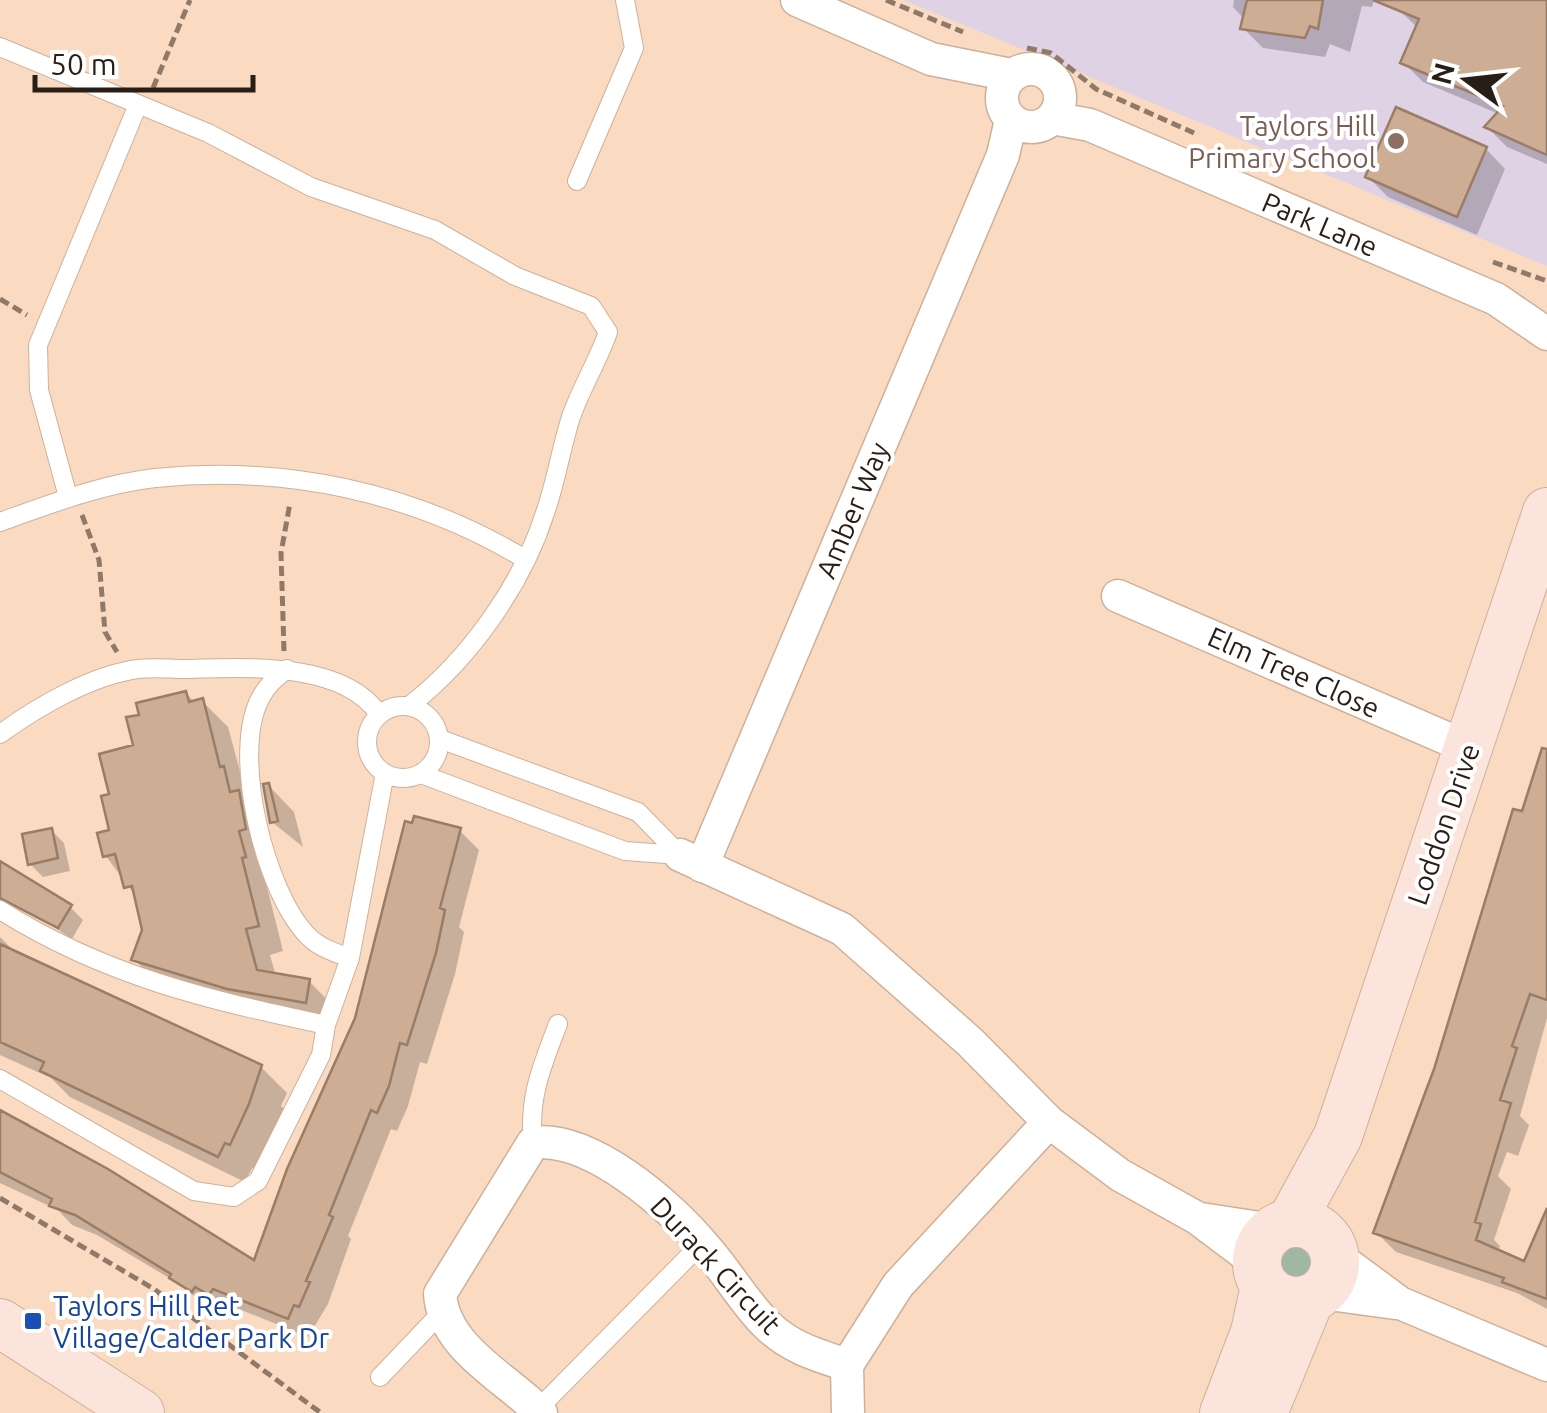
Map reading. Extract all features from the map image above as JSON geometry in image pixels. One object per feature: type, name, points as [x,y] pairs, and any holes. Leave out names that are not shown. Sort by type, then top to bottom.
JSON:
[{"type":"street","name":"Park Lane","points":[[797,0],[1496,299],[1547,334]]},
{"type":"street","name":"Amber Way","points":[[691,860],[1026,97]]},
{"type":"street","name":"Park Lane","points":[[1496,299],[1547,305]]},
{"type":"street","name":"Loddon Drive","points":[[1263,1413],[1297,1260],[1547,512]]},
{"type":"street","name":"Elm Tree Close","points":[[1118,596],[1469,748]]},
{"type":"street","points":[[691,860],[842,930],[970,1042],[1048,1122],[1120,1176],[1197,1218],[1547,1365]]},
{"type":"street","points":[[848,1413],[847,1365],[898,1285],[1048,1122]]},
{"type":"street","points":[[533,1143],[440,1294],[441,1313],[452,1335],[540,1411]]},
{"type":"street","name":"Durack Circuit","points":[[533,1143],[580,1147],[657,1199],[702,1243],[766,1324],[798,1349],[847,1365]]},
{"type":"street","name":"Loddon Drive","points":[[1224,1413],[1255,1332],[1297,1260]]},
{"type":"street","points":[[0,1323],[140,1413]]},
{"type":"lane","points":[[577,181],[634,48],[625,0]]},
{"type":"lane","points":[[0,47],[208,133],[312,186],[436,230],[515,276],[591,306],[608,332],[572,415],[545,516],[494,616],[428,691],[409,706],[379,714],[368,734],[367,745],[385,774],[350,958],[326,1026],[321,1055],[258,1181],[234,1197],[194,1191],[0,1078]]},
{"type":"lane","points":[[71,496],[39,390],[38,345],[140,108]]},
{"type":"lane","points":[[0,522],[71,496],[155,478],[296,478],[384,496],[467,525],[525,559]]},
{"type":"lane","points":[[287,668],[260,698],[254,714],[247,767],[253,807],[280,885],[302,929],[321,946],[350,958]]},
{"type":"lane","points":[[0,734],[83,688],[138,669],[287,668],[350,690],[370,702],[379,714]]},
{"type":"lane","points":[[385,774],[409,778],[420,774],[436,759],[440,739],[430,717],[409,706]]},
{"type":"lane","points":[[440,739],[638,812],[691,860]]},
{"type":"lane","points":[[420,774],[626,851],[691,860]]},
{"type":"lane","points":[[0,910],[138,979],[204,1000],[326,1026]]},
{"type":"lane","points":[[533,1143],[529,1110],[534,1086],[558,1024]]},
{"type":"lane","points":[[540,1411],[702,1243]]},
{"type":"lane","points":[[380,1377],[441,1313]]},
{"type":"path","points":[[140,108],[190,0]]},
{"type":"path","points":[[886,0],[971,35]]},
{"type":"path","points":[[1026,97],[1051,53],[1096,88],[1211,140]]},
{"type":"path","points":[[1480,257],[1547,281]]},
{"type":"path","points":[[0,299],[45,328]]},
{"type":"path","points":[[287,668],[282,641],[281,553],[296,478]]},
{"type":"path","points":[[71,496],[98,560],[105,632],[123,659],[138,669]]},
{"type":"path","points":[[0,1198],[154,1289],[321,1413]]},
{"type":"shaded area","name":"Taylors Hill Primary School","points":[[903,0],[1547,0],[1547,266],[944,17]]},
{"type":"green space","points":[[1297,1238],[1312,1245],[1319,1260],[1312,1275],[1297,1282],[1282,1275],[1275,1260],[1282,1245]]},
{"type":"building","points":[[1247,0],[1323,0],[1318,29],[1310,26],[1305,38],[1240,29]]},
{"type":"building","points":[[1373,0],[1547,0],[1547,155],[1484,127],[1503,106],[1400,63],[1419,19]]},
{"type":"building","points":[[1396,107],[1487,147],[1457,217],[1365,177]]},
{"type":"building","points":[[186,691],[189,702],[203,698],[220,767],[224,766],[230,792],[239,790],[246,829],[239,831],[246,857],[242,858],[259,926],[246,929],[257,970],[310,979],[306,1003],[227,989],[131,960],[142,930],[132,886],[124,888],[115,854],[103,857],[97,833],[109,830],[101,796],[109,794],[99,754],[133,745],[126,717],[139,715],[136,703]]},
{"type":"building","points":[[1542,748],[1547,749],[1547,1000],[1530,994],[1512,1046],[1517,1048],[1500,1100],[1511,1103],[1475,1222],[1481,1224],[1476,1240],[1524,1261],[1547,1208],[1547,1299],[1502,1282],[1504,1278],[1373,1233],[1434,1069],[1513,809],[1522,811]]},
{"type":"building","points":[[269,783],[278,821],[270,823],[263,784]]},
{"type":"building","points":[[414,816],[461,828],[440,908],[445,910],[436,953],[407,1045],[400,1043],[389,1086],[377,1113],[371,1110],[329,1215],[333,1217],[306,1281],[310,1282],[299,1307],[294,1305],[288,1319],[213,1289],[209,1295],[195,1287],[192,1292],[169,1278],[171,1274],[75,1215],[49,1206],[52,1199],[0,1172],[0,1110],[108,1169],[254,1260],[287,1169],[355,1018],[405,821],[412,823]]},
{"type":"building","points":[[52,828],[58,858],[28,865],[22,834]]},
{"type":"building","points":[[0,861],[72,905],[58,928],[0,898]]},
{"type":"building","points":[[0,944],[262,1065],[230,1145],[225,1143],[218,1157],[40,1071],[44,1062],[0,1042]]},
{"type":"place","name":"Taylors Hill Primary School","points":[[1396,141]]},
{"type":"place","name":"Taylors Hill Ret Village/Calder Park Dr","points":[[33,1321]]}]
